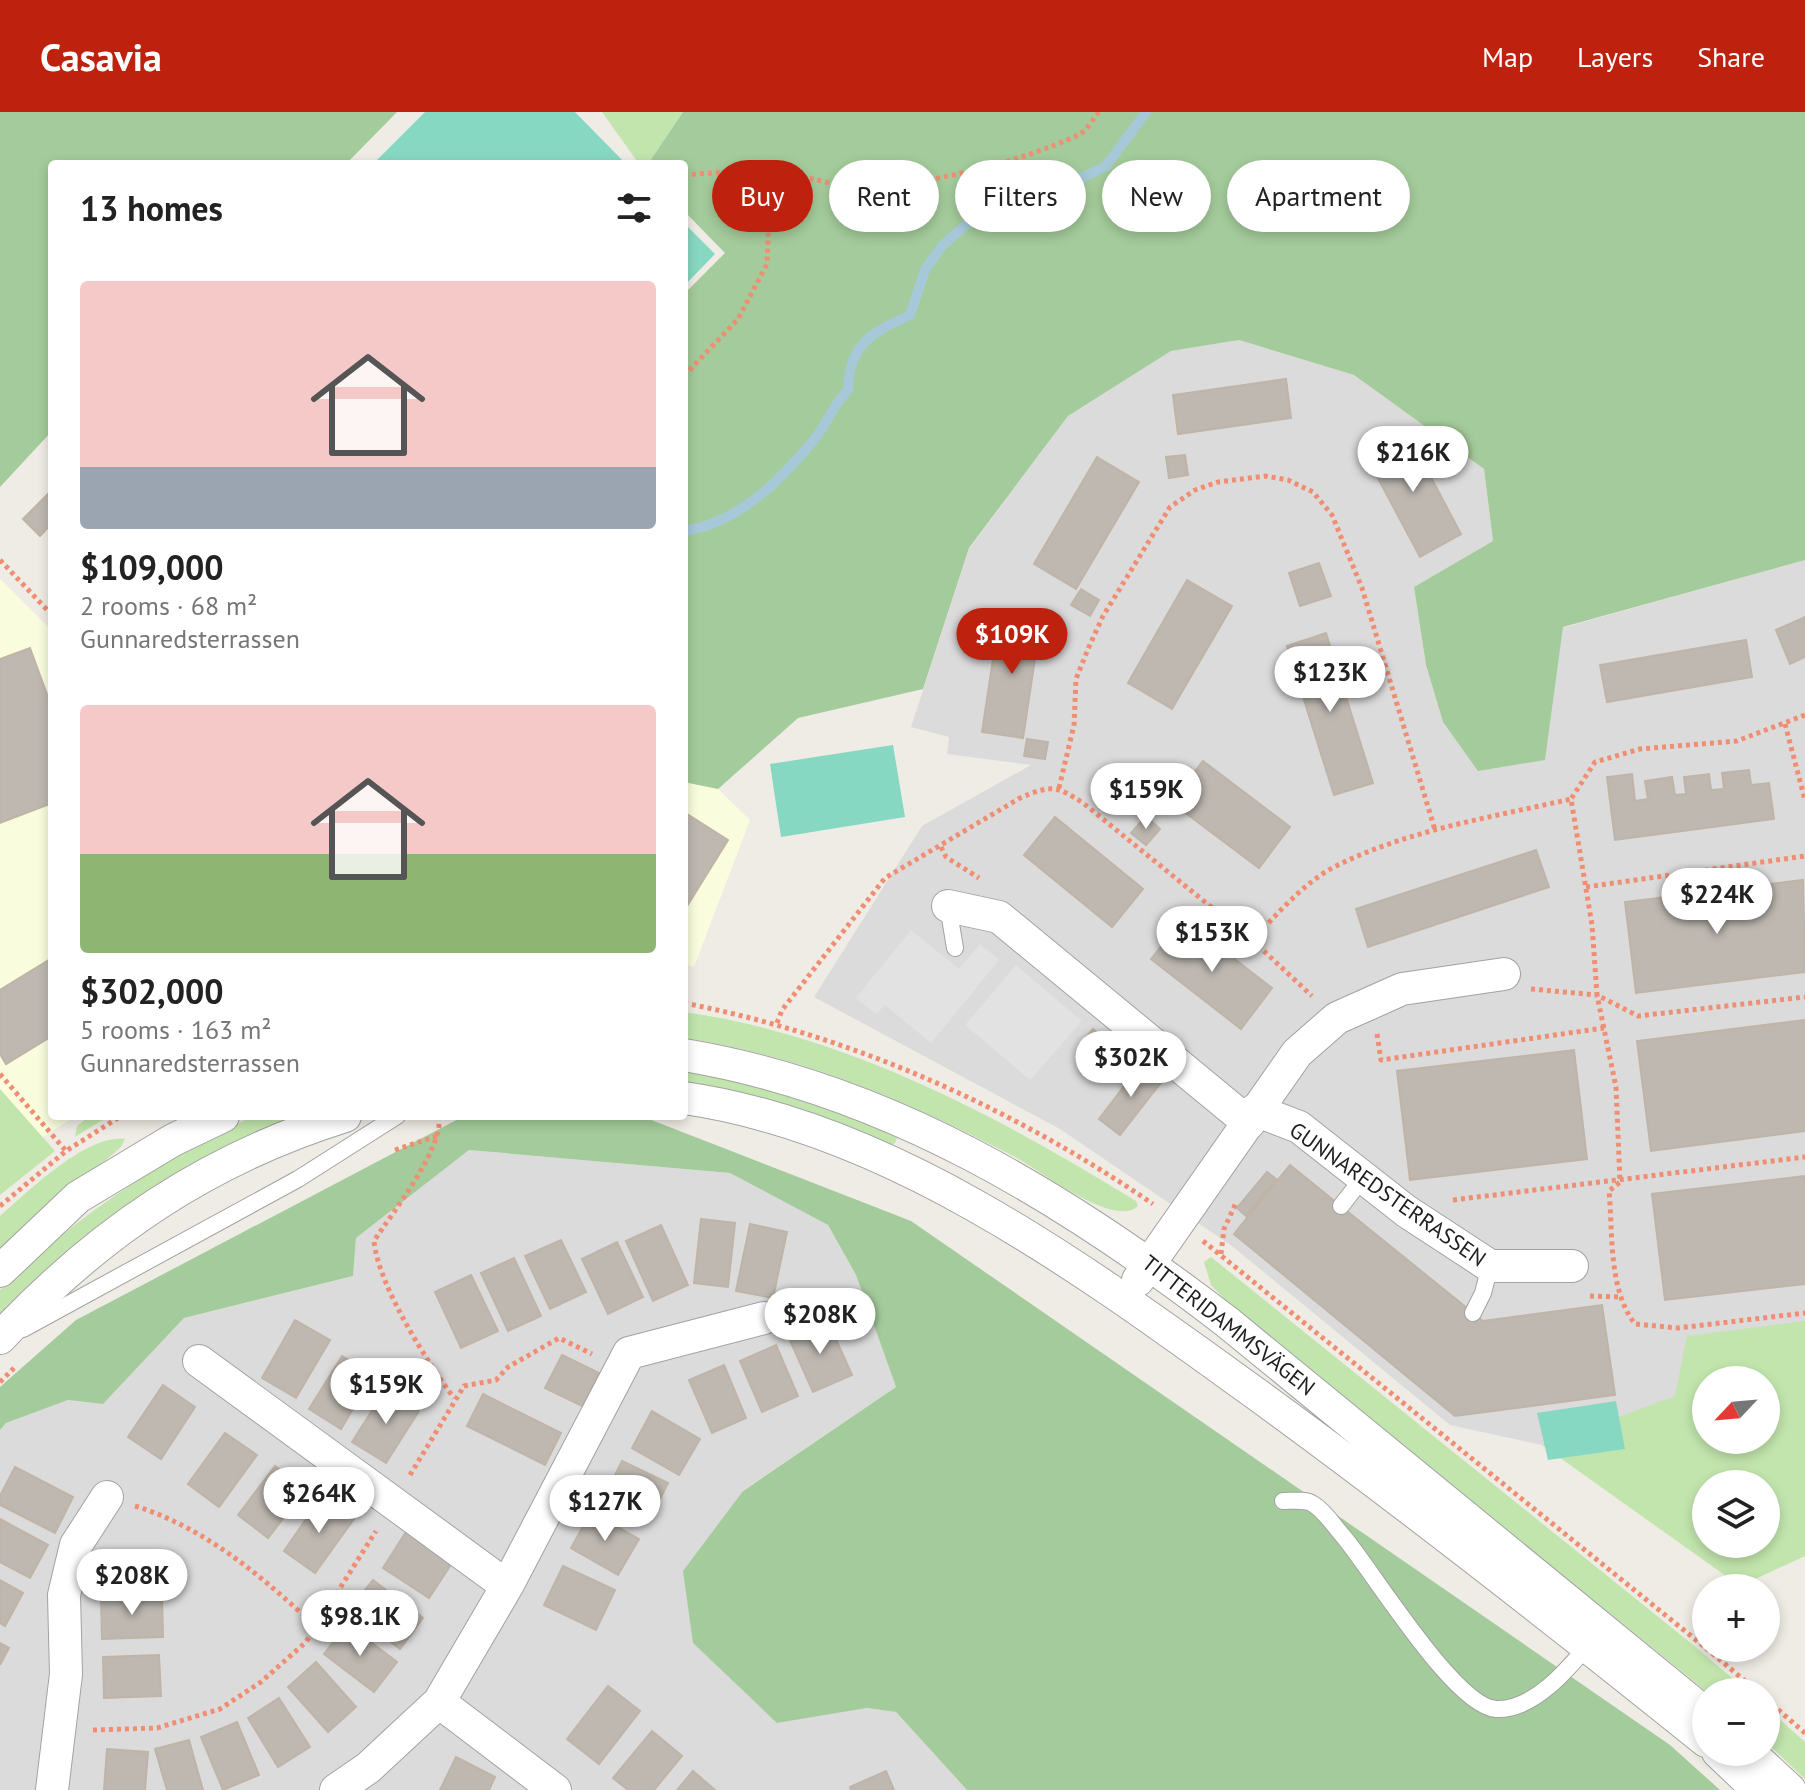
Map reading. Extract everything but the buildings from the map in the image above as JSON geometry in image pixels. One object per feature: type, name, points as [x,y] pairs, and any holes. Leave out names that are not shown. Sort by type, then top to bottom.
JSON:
[{"type":"street","name":"GUNNAREDSTERRASSEN","points":[[948,906],[999,917],[1057,972],[1252,1117],[1299,1127],[1362,1179],[1490,1266],[1572,1266]]},
{"type":"street","points":[[1125,1299],[1297,1053],[1354,1008],[1402,989],[1504,974]]},
{"type":"street","name":"TITTERIDAMMSVÄGEN","points":[[688,1056],[808,1083],[894,1118],[1045,1193],[1150,1263],[1335,1407],[1595,1636],[1692,1728]]},
{"type":"street","name":"TITTERIDAMMSVÄGEN","points":[[688,1099],[717,1103],[822,1134],[922,1178],[1125,1299],[1692,1704]]},
{"type":"street","points":[[0,1271],[78,1197],[173,1140],[215,1120]]},
{"type":"street","points":[[0,1339],[45,1290],[167,1194],[237,1156],[334,1120]]},
{"type":"street","points":[[336,1790],[368,1768],[439,1702],[507,1586],[629,1353],[764,1318]]},
{"type":"street","points":[[199,1361],[507,1586]]},
{"type":"street","points":[[52,1790],[66,1674],[64,1595],[76,1545],[107,1497]]},
{"type":"street","points":[[439,1702],[555,1790]]},
{"type":"street","points":[[1733,1766],[1758,1790]]},
{"type":"street","points":[[1764,1766],[1790,1790]]},
{"type":"lane","points":[[948,906],[955,948]]},
{"type":"lane","points":[[0,1339],[312,1172],[391,1120]]},
{"type":"lane","points":[[1341,1206],[1362,1179]]},
{"type":"lane","points":[[1473,1313],[1483,1293],[1490,1266]]},
{"type":"lane","points":[[1283,1501],[1311,1502],[1321,1511],[1361,1558],[1446,1673],[1478,1703],[1496,1709],[1520,1705],[1553,1683],[1595,1636]]},
{"type":"path","points":[[813,179],[854,187],[916,184],[999,162],[1082,134],[1099,112]]},
{"type":"path","points":[[688,175],[712,173]]},
{"type":"path","points":[[688,372],[738,319],[767,264],[768,232]]},
{"type":"path","points":[[1059,788],[1074,725],[1076,679],[1103,616],[1170,507],[1195,490],[1218,482],[1265,476],[1288,480],[1313,492],[1332,515],[1362,588],[1435,830]]},
{"type":"path","points":[[0,560],[48,611]]},
{"type":"path","points":[[1620,1182],[1616,1087],[1597,995],[1586,887],[1571,799],[1595,762],[1640,749],[1737,741],[1805,715]]},
{"type":"path","points":[[1785,724],[1805,800]]},
{"type":"path","points":[[777,1023],[782,1010],[885,878],[1020,798],[1042,789],[1059,788],[1083,803],[1252,940],[1307,992]]},
{"type":"path","points":[[1252,940],[1308,885],[1334,867],[1435,830],[1571,799]]},
{"type":"path","points":[[1586,887],[1805,856]]},
{"type":"path","points":[[1504,974],[1536,991],[1597,995],[1638,1016],[1805,997]]},
{"type":"path","points":[[1374,1020],[1381,1060],[1514,1044],[1604,1028]]},
{"type":"path","points":[[0,1074],[66,1151]]},
{"type":"path","points":[[0,1206],[66,1151],[115,1120]]},
{"type":"path","points":[[440,1120],[441,1126],[431,1151],[374,1241],[375,1256],[403,1315],[454,1398]]},
{"type":"path","points":[[1437,1202],[1805,1157]]},
{"type":"path","points":[[1620,1182],[1609,1191],[1616,1269],[1620,1297],[1635,1324],[1678,1328],[1805,1313]]},
{"type":"path","points":[[60,1731],[157,1728],[220,1709],[261,1682],[306,1642],[394,1505],[454,1398],[464,1386],[496,1380],[508,1367],[559,1338],[622,1368]]},
{"type":"path","points":[[107,1497],[156,1512],[196,1531],[282,1595],[315,1626]]},
{"type":"path","points":[[1723,1662],[1741,1678]]},
{"type":"path","points":[[1780,1711],[1805,1733]]},
{"type":"shaded area","points":[[1239,340],[1354,375],[1484,469],[1493,541],[1414,587],[1426,665],[1443,722],[1545,760],[1562,628],[1805,560],[1805,1325],[1731,1366],[1692,1366],[1692,1387],[1676,1396],[1542,1445],[1450,1425],[1232,1246],[1060,1129],[814,997],[922,826],[1031,765],[947,754],[949,737],[911,727],[969,549],[1068,416],[1171,351]]},
{"type":"shaded area","points":[[0,579],[48,627],[48,1120],[70,1120],[38,1140],[0,1177]]},
{"type":"shaded area","points":[[688,783],[718,789],[750,820],[694,967],[688,966]]},
{"type":"shaded area","points":[[911,930],[959,969],[980,944],[999,960],[931,1043],[885,1005],[876,1014],[856,998]]},
{"type":"shaded area","points":[[1016,965],[1082,1021],[1030,1080],[965,1025]]},
{"type":"shaded area","points":[[469,1150],[730,1173],[828,1225],[856,1275],[896,1387],[742,1491],[777,1723],[867,1708],[896,1712],[967,1790],[0,1790],[0,1430],[6,1423],[68,1400],[103,1404],[184,1318],[353,1276],[356,1238]]},
{"type":"green space","points":[[0,112],[397,112],[350,160],[48,160],[48,435],[0,487]]},
{"type":"green space","points":[[425,112],[575,112],[622,160],[377,160]]},
{"type":"green space","points":[[602,112],[683,112],[651,160],[636,160]]},
{"type":"green space","points":[[683,112],[1805,112],[1805,560],[1563,627],[1545,760],[1478,771],[1443,722],[1426,665],[1414,587],[1493,541],[1484,469],[1354,375],[1239,340],[1171,351],[1068,416],[969,548],[923,689],[798,718],[718,789],[688,783],[688,290],[725,253],[688,215],[688,160],[651,160]]},
{"type":"green space","points":[[688,227],[715,254],[688,282]]},
{"type":"green space","points":[[893,745],[905,817],[781,837],[770,764]]},
{"type":"green space","points":[[688,1013],[745,1023],[804,1039],[919,1083],[1084,1169],[1136,1201],[1138,1206],[1127,1211],[1095,1204],[1015,1157],[895,1100],[813,1069],[688,1039]]},
{"type":"green space","points":[[688,1068],[764,1082],[898,1135],[892,1145],[784,1109],[688,1087]]},
{"type":"green space","points":[[0,1089],[55,1151],[0,1195]]},
{"type":"green space","points":[[85,1120],[103,1120],[75,1137],[77,1126]]},
{"type":"green space","points":[[245,1120],[302,1120],[0,1321],[0,1290],[29,1263],[89,1214],[184,1152]]},
{"type":"green space","points":[[456,1120],[651,1120],[911,1221],[1670,1745],[1720,1790],[967,1790],[896,1712],[867,1708],[777,1723],[693,1643],[683,1571],[743,1491],[896,1387],[856,1275],[828,1225],[730,1173],[469,1150],[356,1238],[353,1276],[184,1318],[103,1404],[68,1400],[6,1423],[0,1430],[0,1387],[76,1320]]},
{"type":"green space","points":[[125,1139],[121,1147],[0,1251],[0,1216],[42,1179],[76,1155],[93,1145]]},
{"type":"green space","points":[[1211,1257],[1687,1640],[1692,1644],[1692,1662],[1713,1662],[1732,1678],[1692,1680],[1230,1305],[1211,1285],[1204,1262]]},
{"type":"green space","points":[[1805,1321],[1805,1556],[1766,1574],[1723,1574],[1701,1558],[1780,1558],[1780,1470],[1692,1470],[1692,1552],[1542,1445],[1675,1396],[1687,1336]]},
{"type":"green space","points":[[1616,1401],[1625,1449],[1548,1460],[1537,1413]]},
{"type":"green space","points":[[1780,1720],[1805,1742],[1805,1779],[1780,1755]]},
{"type":"waterway","points":[[688,530],[704,527],[740,510],[800,456],[848,390],[853,361],[865,342],[910,315],[925,270],[941,247],[980,212],[1011,194],[1053,192],[1106,166],[1146,112]]}]
